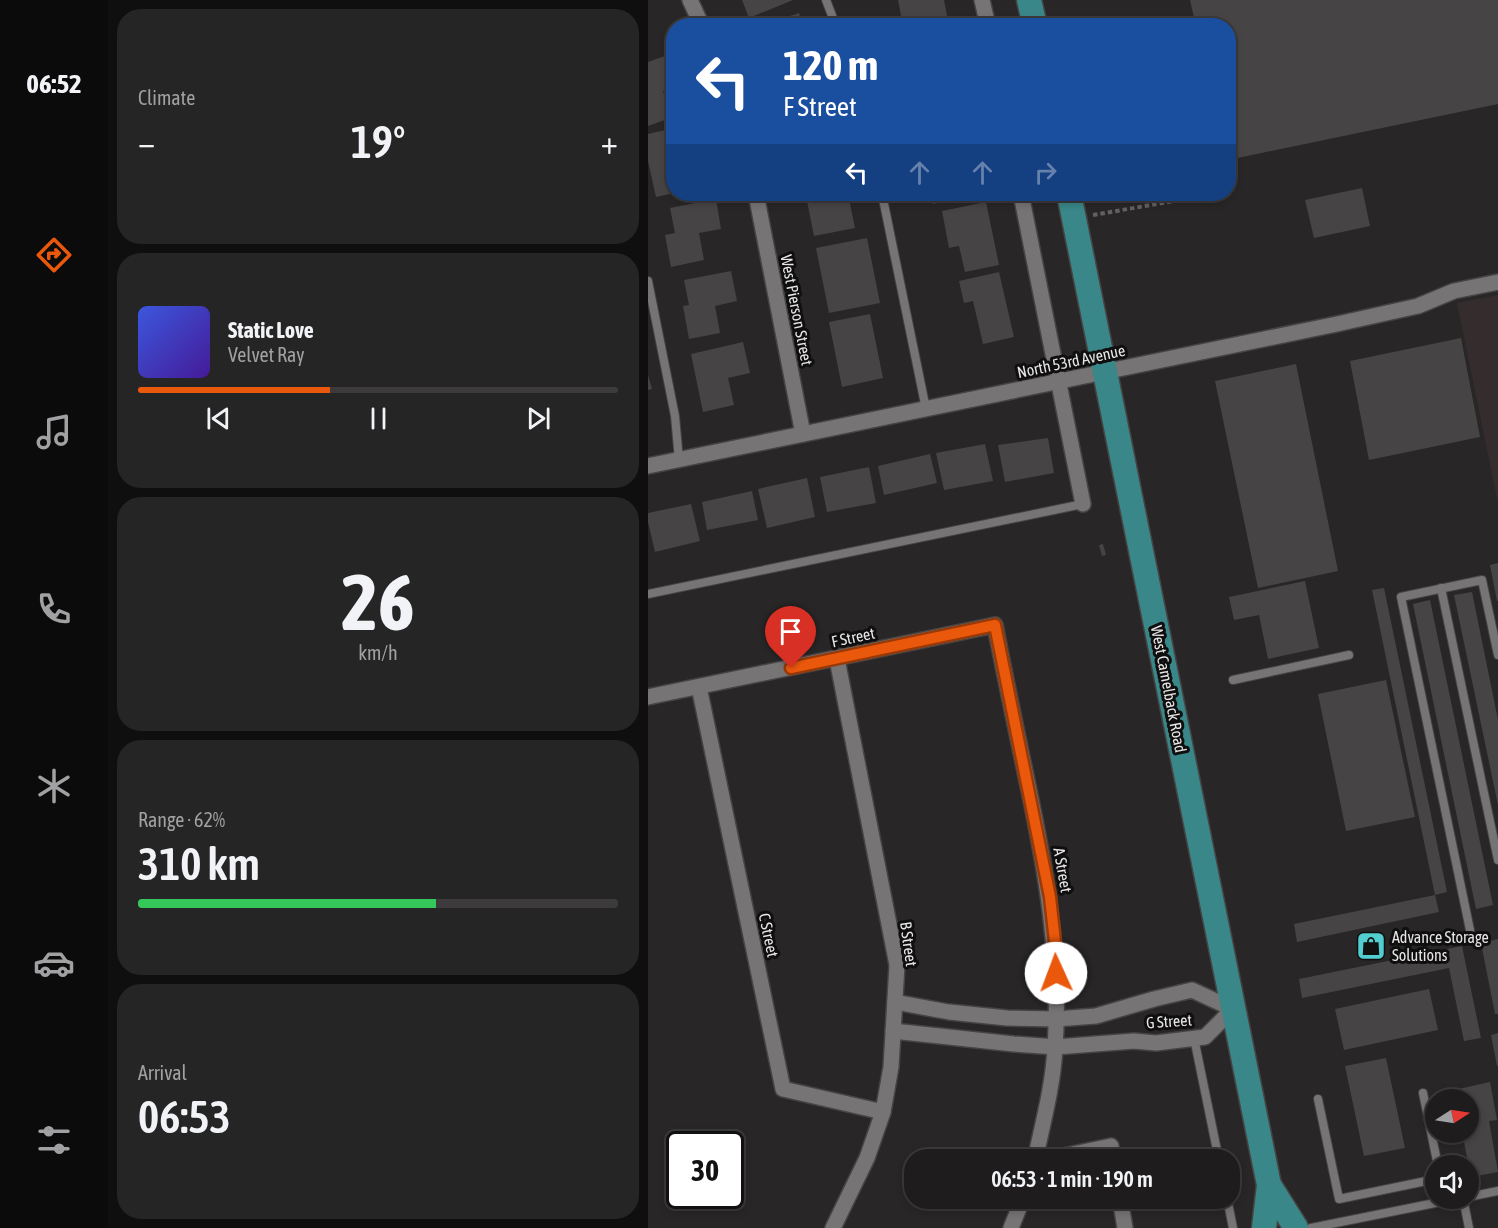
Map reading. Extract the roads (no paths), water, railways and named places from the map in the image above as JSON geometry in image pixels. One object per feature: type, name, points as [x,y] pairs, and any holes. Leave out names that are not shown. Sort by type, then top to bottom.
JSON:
[{"type":"main road","points":[[1029,0],[1033,18]]},
{"type":"main road","name":"West Camelback Road","points":[[1071,201],[1269,1185],[1264,1228]]},
{"type":"main road","name":"West Camelback Road","points":[[1269,1185],[1296,1228]]},
{"type":"street","points":[[690,0],[698,18]]},
{"type":"street","points":[[982,0],[986,18]]},
{"type":"street","name":"West Pierson Street","points":[[757,201],[803,434]]},
{"type":"street","points":[[1022,201],[1083,504]]},
{"type":"street","name":"North 53rd Avenue","points":[[648,466],[1418,306],[1454,291],[1498,282]]},
{"type":"street","name":"F Street","points":[[648,697],[995,625]]},
{"type":"street","name":"A Street","points":[[995,625],[1050,897],[1056,951],[1056,1047],[1051,1090],[1038,1149]]},
{"type":"street","name":"B Street","points":[[833,1228],[867,1158],[883,1112],[891,1067],[897,965],[837,659]]},
{"type":"street","name":"C Street","points":[[699,687],[783,1089],[883,1112]]},
{"type":"street","name":"G Street","points":[[893,1031],[1056,1047],[1134,1041],[1156,1043],[1205,1037],[1233,1009],[1192,990],[1096,1016],[1056,1019],[1007,1018],[949,1012],[895,1002]]},
{"type":"street","points":[[1097,1149],[1111,1146],[1111,1149]]},
{"type":"street","points":[[1011,1228],[1019,1209]]},
{"type":"street","points":[[1122,1209],[1125,1228]]},
{"type":"lane","points":[[826,0],[833,18]]},
{"type":"lane","points":[[883,201],[926,409]]},
{"type":"lane","points":[[648,281],[675,416],[679,460]]},
{"type":"lane","points":[[648,594],[1083,504]]},
{"type":"lane","points":[[1470,930],[1401,597],[1482,580],[1498,655]]},
{"type":"lane","points":[[1441,588],[1498,860]]},
{"type":"lane","points":[[1233,680],[1349,655]]},
{"type":"lane","points":[[1194,1038],[1217,1149]]},
{"type":"lane","points":[[1423,1093],[1436,1155]]},
{"type":"lane","points":[[1318,1099],[1339,1199],[1425,1181]]},
{"type":"lane","points":[[1479,1195],[1498,1191]]},
{"type":"lane","points":[[1311,1228],[1425,1205]]},
{"type":"lane","points":[[1229,1209],[1233,1228]]},
{"type":"lane","points":[[1464,1209],[1469,1228]]},
{"type":"place","name":"Advance Storage Solutions","points":[[1371,946]]}]
